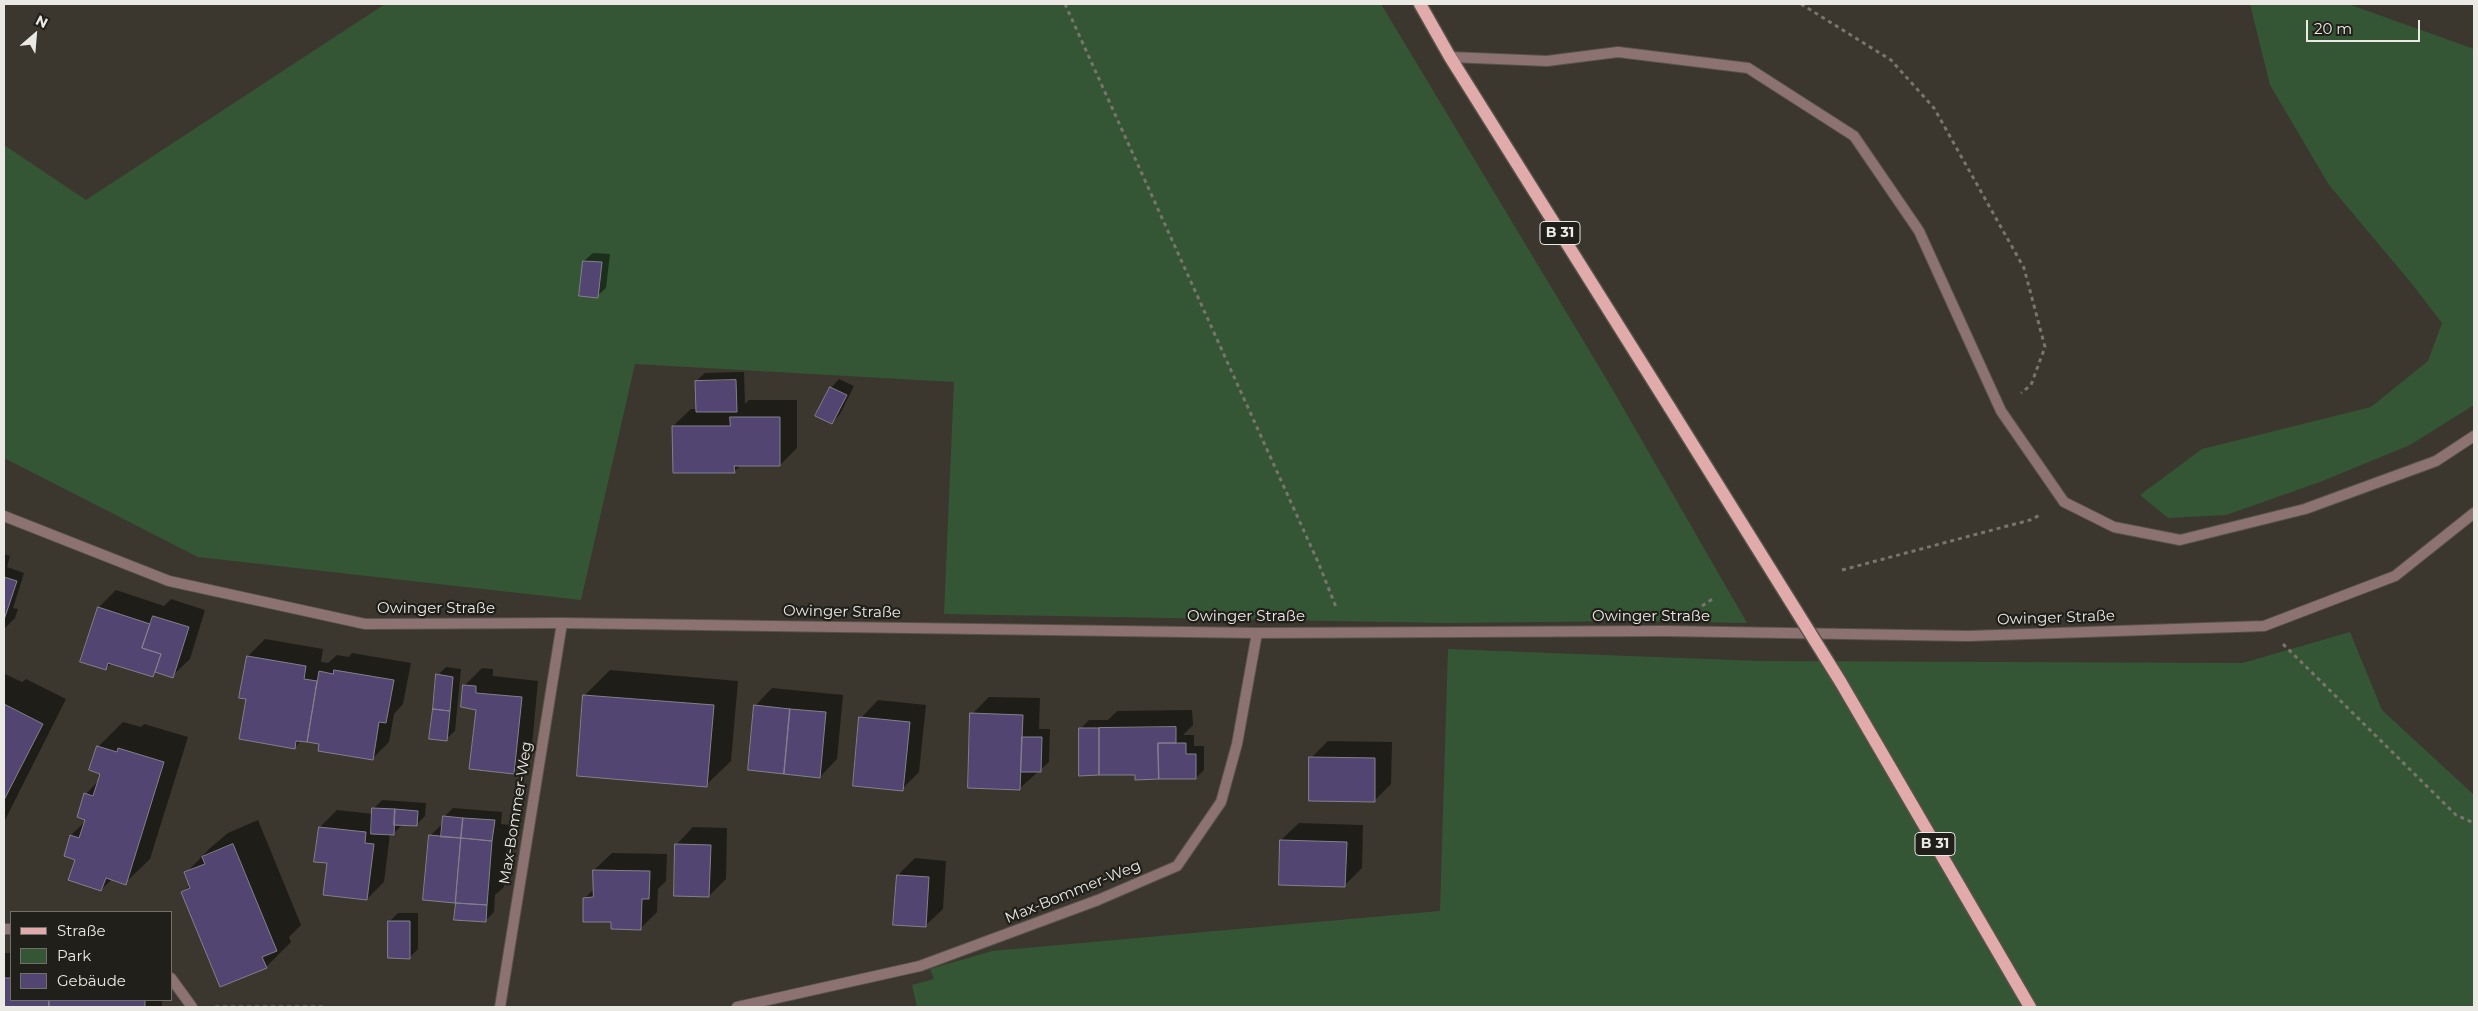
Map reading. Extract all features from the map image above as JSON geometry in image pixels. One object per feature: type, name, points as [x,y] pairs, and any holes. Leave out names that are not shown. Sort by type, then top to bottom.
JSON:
[{"type":"main road","name":"B 31","points":[[1420,4],[1450,57],[1840,681],[2030,1007]]},
{"type":"street","points":[[1450,57],[1548,61],[1618,52],[1748,68],[1854,136],[1920,231],[2001,411],[2064,502],[2114,527],[2180,540],[2305,509],[2436,461],[2474,436]]},
{"type":"street","name":"Owinger Straße","points":[[4,516],[170,581],[365,624],[562,624],[1257,633],[1345,631],[1664,631],[1968,636],[2264,626],[2395,576],[2474,513]]},
{"type":"street","name":"Max-Bommer-Weg","points":[[500,1007],[562,624]]},
{"type":"street","name":"Max-Bommer-Weg","points":[[737,1007],[920,966],[1098,900],[1177,866],[1222,802],[1237,744],[1257,633]]},
{"type":"street","points":[[172,979],[192,1007]]},
{"type":"path","points":[[1065,4],[1318,562],[1345,631]]},
{"type":"path","points":[[1801,4],[1891,60],[1934,108],[2024,268],[2045,346],[2031,385],[2001,411]]},
{"type":"path","points":[[1842,570],[2030,520],[2064,502]]},
{"type":"path","points":[[2264,626],[2456,815],[2474,823]]},
{"type":"path","points":[[192,1007],[327,1007]]},
{"type":"green space","points":[[385,4],[1381,4],[1610,385],[1747,623],[1635,621],[1447,623],[944,614],[954,382],[635,364],[581,600],[198,557],[4,458],[4,145],[86,200]]},
{"type":"green space","points":[[2250,4],[2348,4],[2474,49],[2474,405],[2410,445],[2320,482],[2226,515],[2168,518],[2140,495],[2202,449],[2371,407],[2428,361],[2442,323],[2329,185],[2270,85]]},
{"type":"green space","points":[[2350,632],[2382,710],[2474,795],[2474,1007],[917,1007],[912,985],[934,979],[930,969],[992,951],[1440,911],[1448,649],[1759,661],[2243,663]]},
{"type":"building","points":[[583,261],[602,262],[598,298],[579,296]]},
{"type":"building","points":[[736,380],[737,412],[696,412],[695,381]]},
{"type":"building","points":[[830,387],[847,395],[832,424],[815,416]]},
{"type":"building","points":[[730,417],[780,417],[780,466],[734,466],[735,473],[673,473],[672,426],[730,426]]},
{"type":"building","points":[[4,577],[17,581],[4,620]]},
{"type":"building","points":[[98,607],[150,624],[142,648],[161,654],[153,677],[108,663],[106,670],[80,662]]},
{"type":"building","points":[[153,616],[189,627],[173,678],[155,672],[161,654],[142,648]]},
{"type":"building","points":[[247,656],[306,666],[304,679],[317,681],[307,742],[296,741],[295,749],[239,739],[246,699],[239,698]]},
{"type":"building","points":[[334,670],[394,680],[386,723],[379,722],[373,760],[318,751],[319,744],[307,742],[319,671],[333,674]]},
{"type":"building","points":[[436,674],[453,677],[450,711],[433,709]]},
{"type":"building","points":[[463,685],[476,686],[476,693],[522,697],[514,774],[469,769],[476,710],[461,707]]},
{"type":"building","points":[[583,695],[714,705],[707,787],[577,776]]},
{"type":"building","points":[[4,704],[43,724],[4,800]]},
{"type":"building","points":[[754,705],[790,709],[784,774],[748,770]]},
{"type":"building","points":[[433,709],[450,711],[447,741],[429,739]]},
{"type":"building","points":[[790,709],[826,712],[820,778],[784,774]]},
{"type":"building","points":[[970,713],[1023,715],[1020,790],[968,788]]},
{"type":"building","points":[[859,717],[910,722],[903,791],[853,786]]},
{"type":"building","points":[[1176,727],[1176,743],[1158,743],[1159,779],[1135,780],[1135,775],[1099,775],[1099,728]]},
{"type":"building","points":[[1079,728],[1099,728],[1099,775],[1079,776]]},
{"type":"building","points":[[1022,737],[1042,737],[1041,772],[1021,772]]},
{"type":"building","points":[[1158,743],[1186,743],[1186,754],[1196,754],[1196,779],[1159,779]]},
{"type":"building","points":[[97,746],[117,752],[118,748],[164,762],[126,885],[106,878],[101,891],[68,880],[75,860],[64,856],[70,835],[79,838],[85,820],[77,817],[84,793],[93,796],[100,774],[89,770]]},
{"type":"building","points":[[1309,757],[1375,758],[1375,802],[1309,801]]},
{"type":"building","points":[[372,808],[395,809],[394,835],[371,834]]},
{"type":"building","points":[[395,809],[418,811],[417,826],[394,825]]},
{"type":"building","points":[[443,816],[463,818],[461,838],[441,837]]},
{"type":"building","points":[[463,818],[495,820],[492,841],[461,838]]},
{"type":"building","points":[[319,827],[366,832],[365,843],[374,844],[367,900],[323,895],[327,863],[314,862]]},
{"type":"building","points":[[429,835],[461,838],[455,903],[423,900]]},
{"type":"building","points":[[461,838],[492,841],[487,905],[456,903]]},
{"type":"building","points":[[1280,840],[1347,842],[1345,887],[1279,885]]},
{"type":"building","points":[[233,844],[277,951],[262,957],[267,968],[220,987],[181,892],[190,888],[184,872],[205,864],[202,857]]},
{"type":"building","points":[[675,844],[711,845],[709,897],[674,896]]},
{"type":"building","points":[[593,870],[650,871],[649,899],[642,899],[641,930],[611,929],[611,922],[583,922],[583,898],[593,897]]},
{"type":"building","points":[[897,875],[929,877],[926,927],[893,925]]},
{"type":"building","points":[[456,903],[487,905],[486,922],[454,920]]},
{"type":"building","points":[[388,921],[410,921],[410,959],[388,958]]},
{"type":"building","points":[[4,978],[10,978],[10,1001],[49,1001],[49,1007],[4,1007]]},
{"type":"building","points":[[49,1001],[145,1001],[145,1007],[49,1007]]}]
